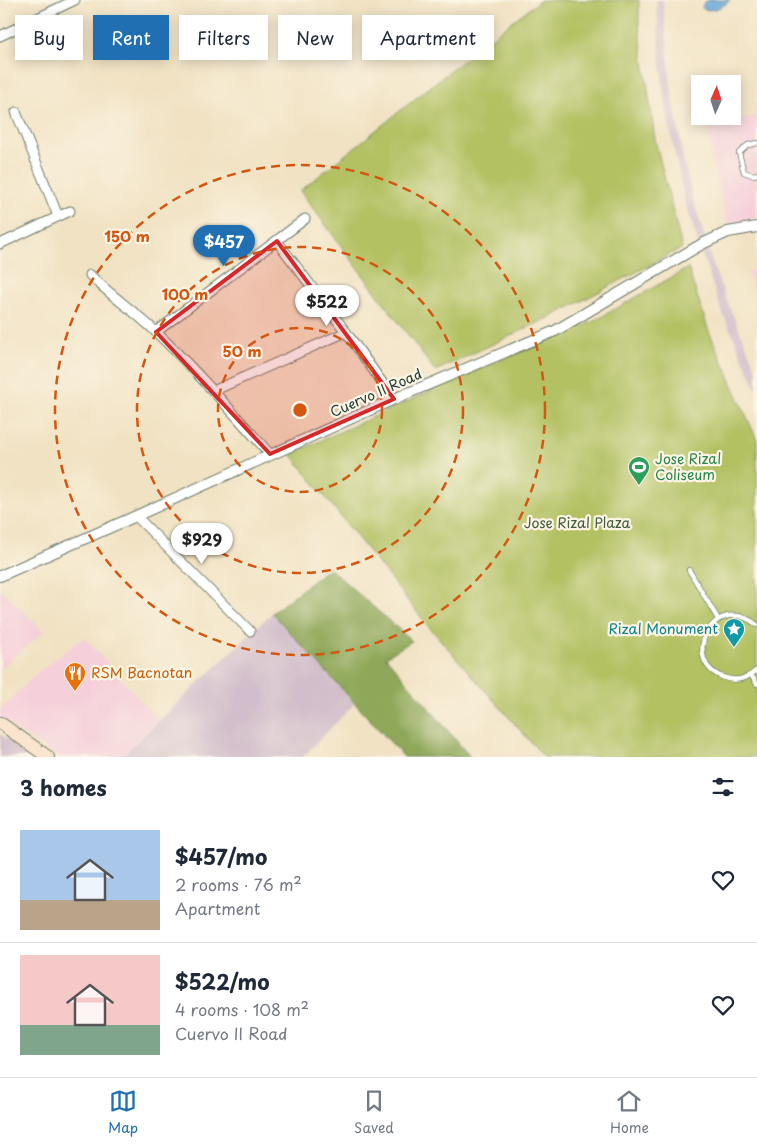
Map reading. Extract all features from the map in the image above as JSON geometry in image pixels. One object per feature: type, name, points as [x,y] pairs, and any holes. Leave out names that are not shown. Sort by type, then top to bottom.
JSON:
[{"type":"main road","points":[[0,723],[48,757]]},
{"type":"street","points":[[0,36],[75,0]]},
{"type":"street","points":[[16,112],[58,216]]},
{"type":"street","points":[[0,244],[70,211]]},
{"type":"street","points":[[156,332],[305,219]]},
{"type":"street","name":"Cuervo II Road","points":[[0,576],[394,399],[555,331],[718,236],[757,227]]},
{"type":"street","points":[[277,241],[394,399]]},
{"type":"street","points":[[90,275],[156,332],[213,390],[270,454]]},
{"type":"street","points":[[213,390],[346,332]]},
{"type":"street","points":[[136,516],[250,631]]},
{"type":"lane","points":[[757,143],[748,145],[739,153],[744,172],[753,175],[757,174]]},
{"type":"lane","points":[[689,570],[718,619]]},
{"type":"lane","points":[[757,625],[750,619],[740,616],[718,619],[710,626],[704,636],[702,648],[704,659],[719,676],[741,679],[752,675],[757,670]]},
{"type":"lane","points":[[752,675],[757,684]]},
{"type":"highlighted area","points":[[277,241],[394,399],[270,454],[156,332]]},
{"type":"shaded area","points":[[656,0],[663,0],[671,87],[684,162],[693,199],[715,271],[757,371],[757,390],[721,309],[685,201],[663,88]]},
{"type":"shaded area","points":[[757,115],[757,218],[728,224],[716,177],[707,129],[721,125],[741,125],[741,119]]},
{"type":"shaded area","points":[[757,270],[757,294],[747,272]]},
{"type":"shaded area","points":[[0,589],[44,632],[0,669]]},
{"type":"shaded area","points":[[272,613],[354,704],[303,757],[121,757]]},
{"type":"shaded area","name":"RSM Bacnotan","points":[[84,637],[158,720],[121,757],[58,757],[0,719],[0,710],[36,674]]},
{"type":"shaded area","points":[[0,734],[33,757],[0,757]]},
{"type":"green space","points":[[541,0],[639,0],[639,26],[655,140],[682,248],[551,317],[435,371],[300,191],[464,60],[494,60],[494,36]]},
{"type":"green space","name":"Jose Rizal Plaza","points":[[688,268],[708,329],[757,440],[757,757],[544,757],[429,627],[291,454],[484,367],[594,321]]},
{"type":"green space","points":[[329,568],[412,641],[386,657],[470,757],[404,757],[272,613]]},
{"type":"water","points":[[710,0],[730,0],[717,8],[709,10],[702,8],[704,2]]},
{"type":"place","name":"Jose Rizal Coliseum","points":[[639,486]]},
{"type":"place","name":"Rizal Monument","points":[[734,648]]},
{"type":"place","name":"RSM Bacnotan","points":[[75,692]]}]
